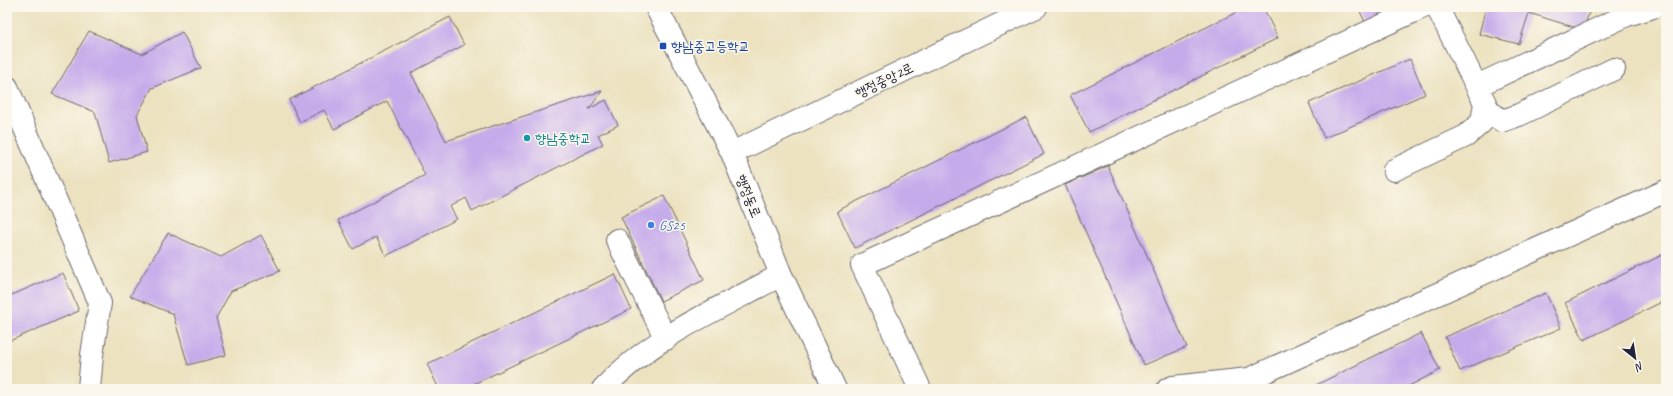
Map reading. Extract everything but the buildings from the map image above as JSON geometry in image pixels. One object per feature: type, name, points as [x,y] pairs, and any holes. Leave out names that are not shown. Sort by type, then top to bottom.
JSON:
[{"type":"street","name":"행정동로","points":[[656,7],[732,154],[781,275],[835,389]]},
{"type":"street","name":"행정중앙2로","points":[[732,154],[1036,7]]},
{"type":"street","points":[[920,389],[862,265],[1423,7]]},
{"type":"street","points":[[1437,7],[1489,111],[1502,121],[1519,115],[1614,69]]},
{"type":"street","points":[[1481,95],[1627,15],[1653,7]]},
{"type":"street","points":[[7,87],[100,303],[92,355],[89,389]]},
{"type":"street","points":[[1394,170],[1466,136],[1482,122],[1481,95]]},
{"type":"street","points":[[1168,389],[1173,387],[1249,379],[1666,191]]},
{"type":"street","points":[[617,240],[666,339]]},
{"type":"street","points":[[603,389],[619,372],[636,358],[666,339],[781,275]]},
{"type":"place","name":"향남중고등학교","points":[[663,46]]},
{"type":"place","name":"향남중학교","points":[[527,138]]},
{"type":"place","name":"GS25","points":[[651,225]]}]
